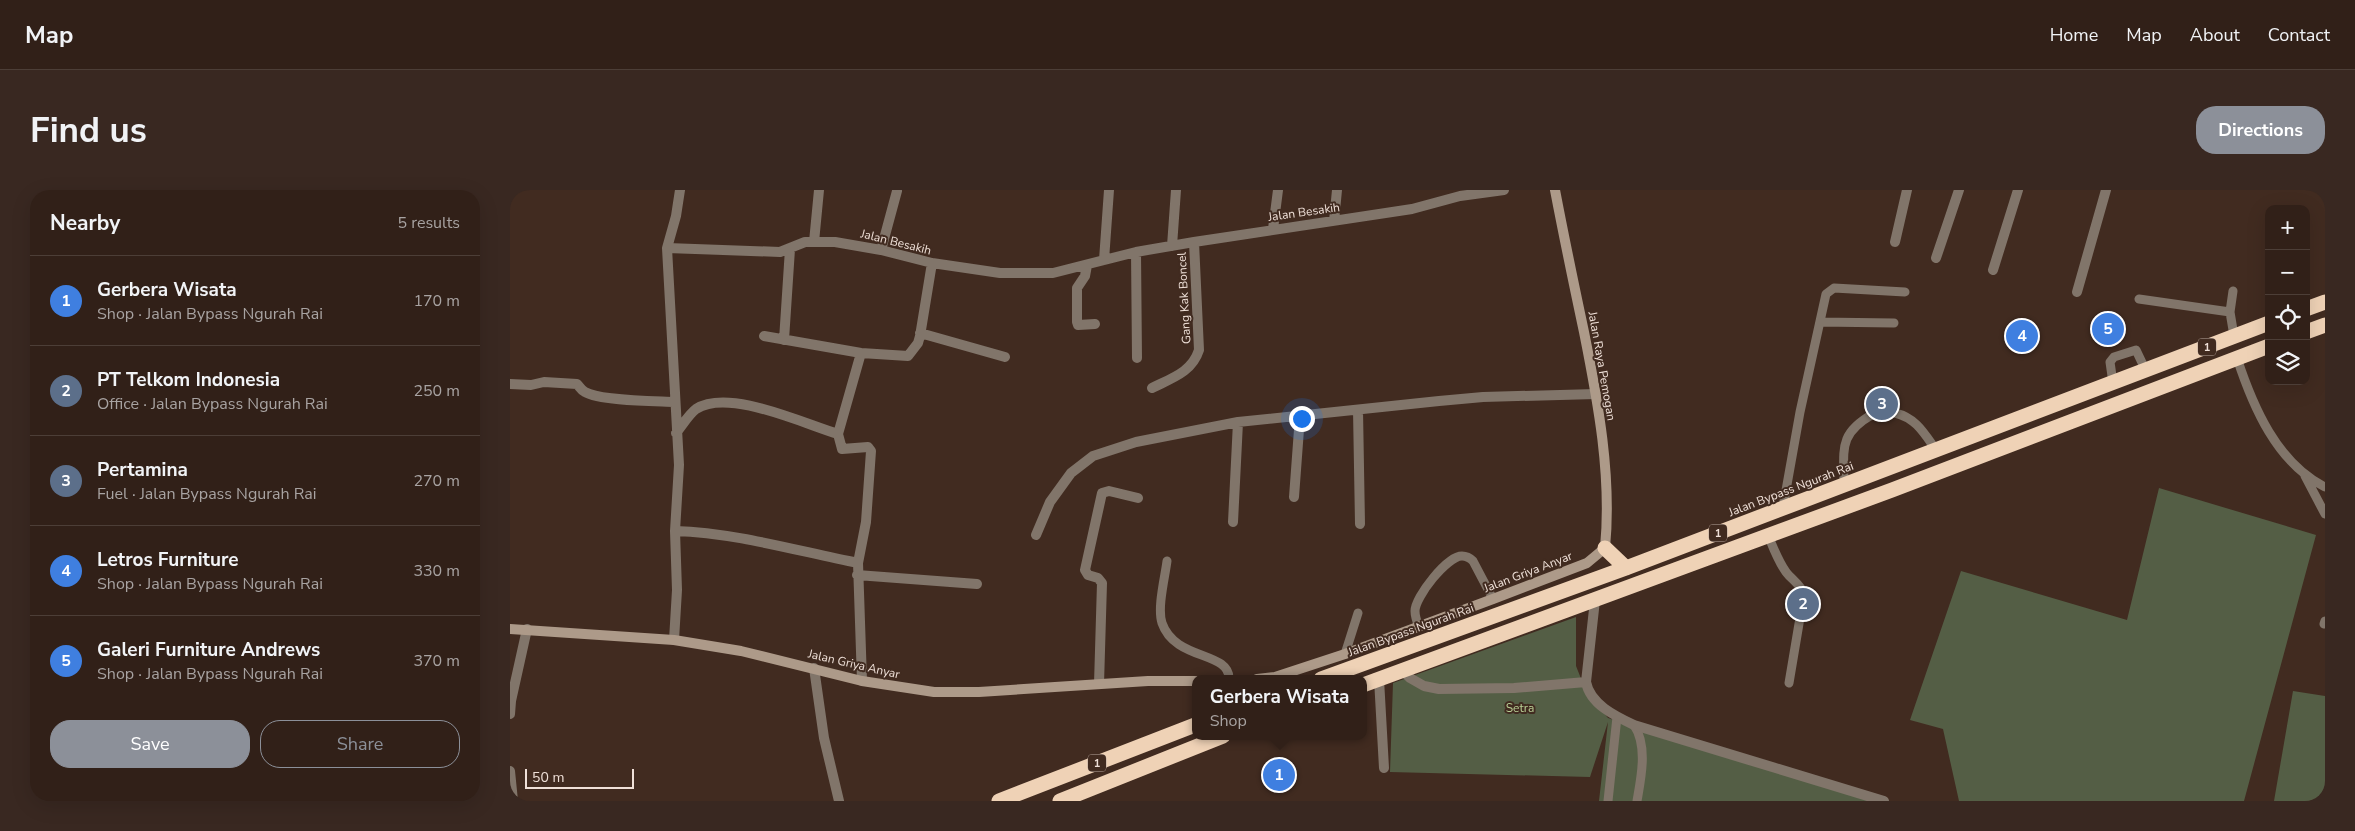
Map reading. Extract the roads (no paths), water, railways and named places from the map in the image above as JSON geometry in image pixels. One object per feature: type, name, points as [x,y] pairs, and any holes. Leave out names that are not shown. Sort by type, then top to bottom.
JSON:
[{"type":"highway","points":[[2310,308],[2325,302]]},
{"type":"highway","name":"Jalan Bypass Ngurah Rai","points":[[1332,675],[1626,568],[2265,324]]},
{"type":"highway","points":[[2310,331],[2325,325]]},
{"type":"highway","name":"1","points":[[1367,684],[1892,490],[2118,402],[2265,348]]},
{"type":"highway","points":[[2113,383],[2118,402]]},
{"type":"highway","points":[[1605,548],[1626,568]]},
{"type":"highway","name":"1","points":[[998,801],[1192,726]]},
{"type":"highway","name":"1","points":[[1060,801],[1212,740]]},
{"type":"highway","points":[[1068,775],[1076,795]]},
{"type":"street","points":[[674,640],[677,590],[675,531],[679,465],[676,433],[670,248],[680,190]]},
{"type":"street","points":[[814,242],[819,190]]},
{"type":"street","points":[[1104,260],[1109,190]]},
{"type":"street","points":[[1172,246],[1176,190]]},
{"type":"street","points":[[1273,229],[1278,190]]},
{"type":"street","points":[[1334,221],[1337,190]]},
{"type":"street","name":"Jalan Besakih","points":[[670,248],[775,252],[790,249],[800,243],[854,244],[932,263],[1000,273],[1053,273],[1136,252],[1273,229],[1412,209],[1460,196],[1504,190]]},
{"type":"street","name":"Jalan Raya Pemogan","points":[[1554,190],[1596,394],[1604,460],[1607,526],[1605,548]]},
{"type":"street","points":[[1895,242],[1907,190]]},
{"type":"street","points":[[1936,258],[1959,190]]},
{"type":"street","points":[[1993,270],[2018,190]]},
{"type":"street","points":[[2077,292],[2106,190]]},
{"type":"street","points":[[882,250],[897,191]]},
{"type":"street","name":"Gang Kak Boncel","points":[[1152,388],[1186,371],[1193,365],[1199,350],[1194,242]]},
{"type":"street","points":[[784,340],[790,249]]},
{"type":"street","points":[[1136,252],[1137,358]]},
{"type":"street","points":[[764,336],[862,353],[908,356],[918,343],[932,263]]},
{"type":"street","points":[[1087,265],[1085,276],[1076,288],[1077,322],[1078,325],[1095,324]]},
{"type":"street","points":[[920,333],[1005,358]]},
{"type":"street","points":[[862,353],[839,439],[843,449],[868,447],[870,451],[866,522],[857,575],[862,681]]},
{"type":"street","points":[[510,384],[531,385],[544,382],[577,384],[585,393],[592,395],[675,402]]},
{"type":"street","points":[[1036,535],[1043,514],[1055,492],[1070,473],[1093,456],[1136,442],[1238,422],[1483,397],[1596,394]]},
{"type":"street","points":[[676,433],[695,410],[715,404],[749,404],[839,439]]},
{"type":"street","points":[[1358,410],[1360,524]]},
{"type":"street","points":[[1294,497],[1300,416]]},
{"type":"street","points":[[1233,522],[1238,422]]},
{"type":"street","points":[[1099,684],[1102,583],[1098,578],[1088,575],[1085,570],[1102,493],[1109,491],[1138,498]]},
{"type":"street","points":[[675,531],[705,532],[740,537],[858,563]]},
{"type":"street","name":"Jalan Griya Anyar","points":[[1281,675],[1419,627],[1587,563],[1605,548]]},
{"type":"street","points":[[857,575],[977,584]]},
{"type":"street","points":[[1595,600],[1586,682],[1590,693],[1617,717],[1634,725],[1884,801]]},
{"type":"street","name":"Jalan Griya Anyar","points":[[510,629],[674,640],[741,651],[862,681],[910,689],[958,693],[1099,684],[1192,681]]},
{"type":"street","points":[[510,714],[511,701],[527,630]]},
{"type":"street","points":[[814,668],[824,738],[839,801]]},
{"type":"street","points":[[1402,670],[1410,678],[1424,686],[1439,689],[1514,688],[1586,682]]},
{"type":"street","points":[[1379,679],[1384,768]]},
{"type":"street","points":[[510,771],[513,801]]},
{"type":"lane","points":[[1783,507],[1798,420],[1826,294],[1834,288],[1905,292]]},
{"type":"lane","points":[[2232,291],[2230,312],[2234,336]]},
{"type":"lane","points":[[2139,299],[2230,312]]},
{"type":"lane","points":[[1820,322],[1894,323]]},
{"type":"lane","points":[[2113,383],[2110,362],[2114,357],[2136,350],[2146,371]]},
{"type":"lane","points":[[2237,358],[2243,376],[2273,439],[2290,462],[2304,474],[2325,487]]},
{"type":"lane","points":[[1895,413],[1907,416],[1916,422],[1936,450]]},
{"type":"lane","points":[[1844,485],[1845,443],[1851,428],[1872,414]]},
{"type":"lane","points":[[2304,474],[2325,514]]},
{"type":"lane","points":[[1768,535],[1780,563],[1802,587],[1804,594],[1789,683]]},
{"type":"lane","points":[[1419,627],[1415,611],[1422,592],[1448,562],[1458,557],[1468,557],[1473,561],[1493,599]]},
{"type":"lane","points":[[1167,561],[1161,621],[1176,644],[1195,654],[1218,660],[1226,666],[1228,675]]},
{"type":"lane","points":[[1345,654],[1358,613]]},
{"type":"lane","points":[[1608,801],[1617,717]]},
{"type":"lane","points":[[1634,725],[1640,738],[1642,753],[1637,801]]},
{"type":"place","name":"Galeri Furniture Andrews","points":[[2108,329]]},
{"type":"place","name":"Letros Furniture","points":[[2022,336]]},
{"type":"place","name":"Pertamina","points":[[1882,404]]},
{"type":"place","name":"PT Telkom Indonesia","points":[[1803,604]]},
{"type":"place","name":"Gerbera Wisata","points":[[1279,775]]},
{"type":"park label","name":"Setra","points":[[1520,708]]}]
